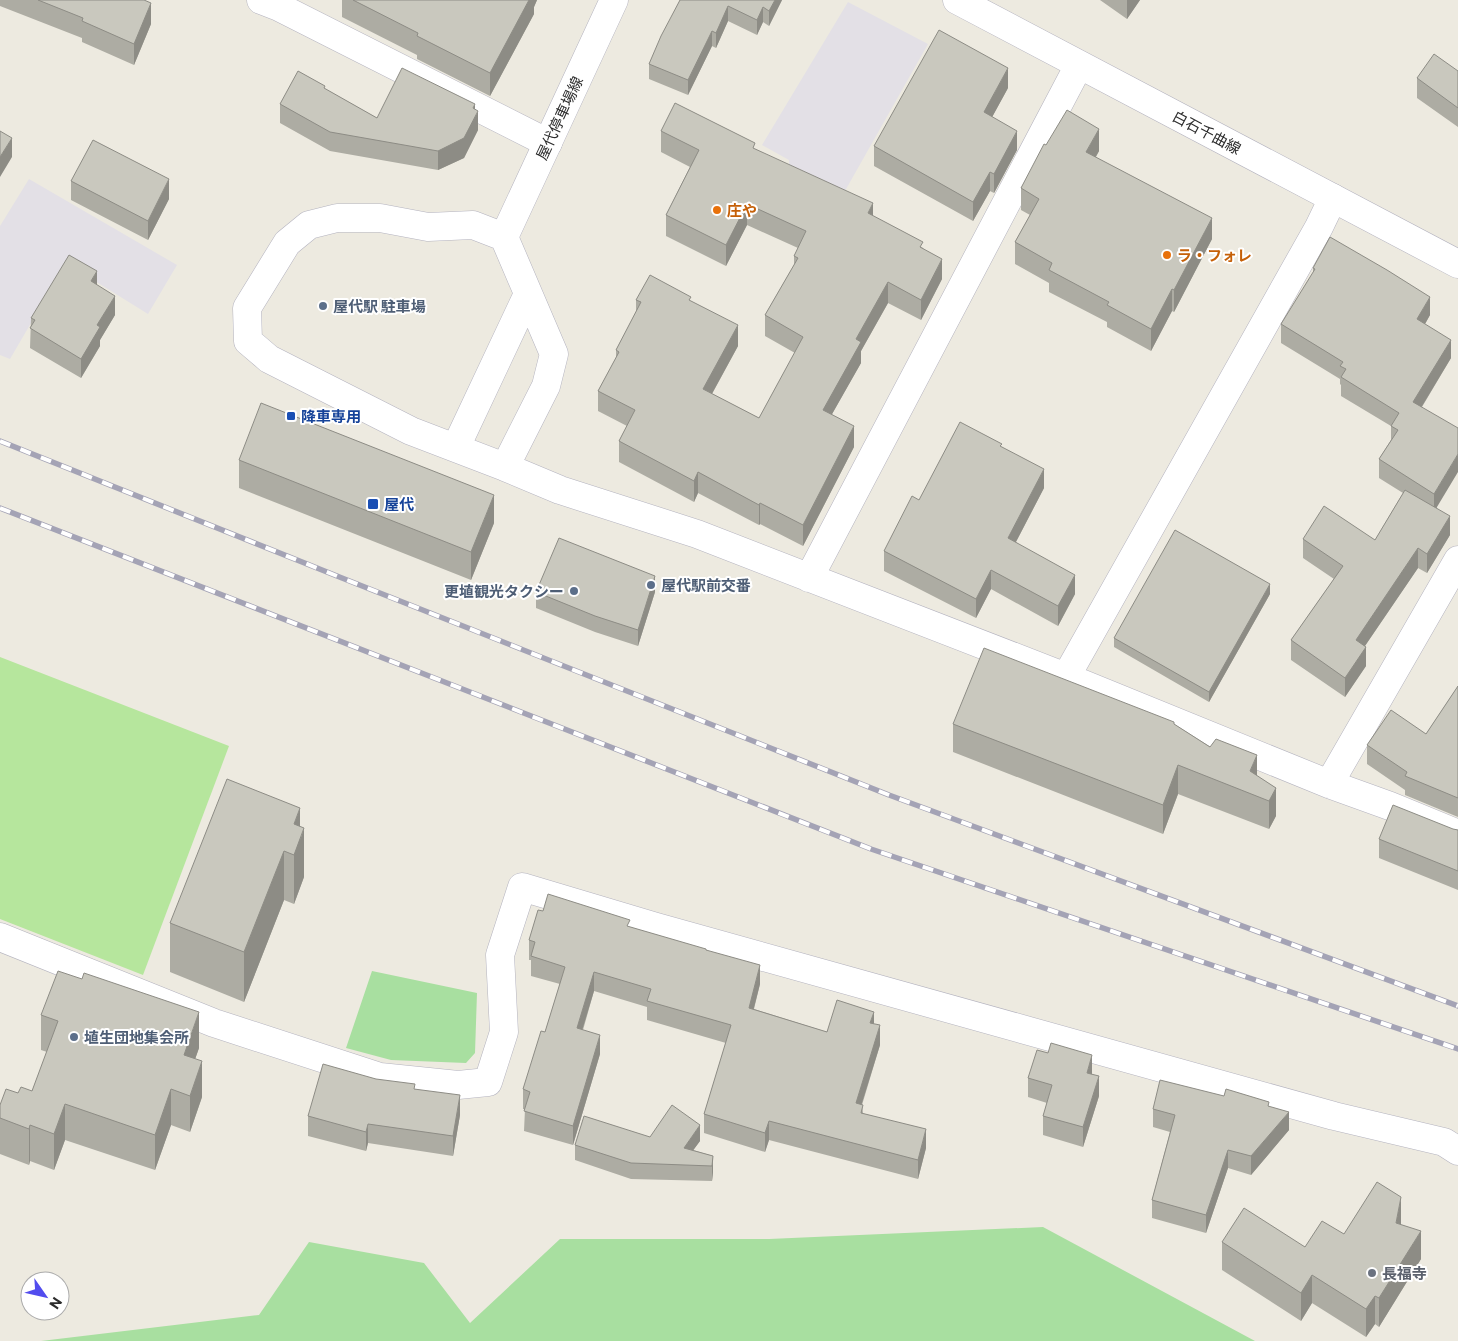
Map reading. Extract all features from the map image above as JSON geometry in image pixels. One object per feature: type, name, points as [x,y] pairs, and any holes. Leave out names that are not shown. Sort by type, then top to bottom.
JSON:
[{"type":"street","points":[[261,0],[548,143]]},
{"type":"street","name":"屋代停車場線","points":[[504,237],[614,0]]},
{"type":"street","name":"白石千曲線","points":[[956,0],[1458,264]]},
{"type":"street","points":[[809,578],[1080,65]]},
{"type":"street","points":[[1066,677],[1319,227],[1333,198]]},
{"type":"street","points":[[505,467],[546,386],[554,354],[504,237],[473,225],[428,226],[380,218],[337,218],[309,225],[286,243],[247,308],[248,341],[269,359],[411,431],[456,447],[560,490],[697,534],[1066,677],[1329,784],[1390,806],[1458,834]]},
{"type":"street","points":[[456,447],[528,294]]},
{"type":"street","points":[[1329,784],[1458,560]]},
{"type":"street","points":[[0,937],[214,1023],[380,1077],[458,1085],[488,1082],[504,1032],[500,955],[522,887],[656,927],[1451,1147]]},
{"type":"shaded area","points":[[848,2],[928,44],[841,198],[789,167],[789,160],[762,145]]},
{"type":"shaded area","points":[[29,179],[177,265],[148,314],[66,263],[10,359],[0,355],[0,226]]},
{"type":"green space","points":[[0,657],[229,746],[143,975],[0,919]]},
{"type":"green space","points":[[372,971],[477,993],[475,1053],[466,1063],[391,1060],[346,1048]]},
{"type":"green space","points":[[1043,1227],[1255,1341],[41,1341],[259,1315],[309,1242],[424,1263],[470,1323],[560,1239],[769,1239]]},
{"type":"building","points":[[38,0],[144,0],[151,3],[134,44],[82,21],[83,18]]},
{"type":"building","points":[[353,0],[529,0],[490,73],[417,36],[418,33]]},
{"type":"building","points":[[680,0],[775,0],[769,11],[763,7],[757,20],[728,6],[716,33],[712,31],[688,80],[649,64]]},
{"type":"building","points":[[939,30],[1008,68],[984,112],[1017,131],[994,174],[990,172],[973,202],[874,146]]},
{"type":"building","points":[[1434,54],[1458,71],[1458,108],[1417,78]]},
{"type":"building","points":[[402,68],[475,104],[473,108],[478,111],[464,138],[438,151],[330,132],[280,104],[298,71],[377,118]]},
{"type":"building","points":[[675,103],[755,143],[753,148],[873,203],[868,213],[923,242],[920,247],[942,259],[921,300],[888,282],[856,339],[861,342],[823,410],[854,426],[803,525],[760,503],[759,505],[698,472],[694,481],[619,441],[635,410],[598,391],[619,352],[616,350],[641,302],[636,300],[650,275],[691,297],[689,300],[738,325],[703,389],[759,418],[803,337],[765,315],[798,258],[794,256],[806,231],[747,204],[726,245],[666,215],[699,150],[661,131]]},
{"type":"building","points":[[1067,110],[1099,129],[1086,152],[1212,218],[1151,329],[1107,305],[1109,302],[1049,270],[1052,263],[1015,242],[1039,199],[1021,188],[1044,144],[1046,145]]},
{"type":"building","points":[[0,131],[12,138],[0,157]]},
{"type":"building","points":[[93,140],[169,179],[148,221],[71,181]]},
{"type":"building","points":[[1330,237],[1430,297],[1417,319],[1451,340],[1413,402],[1458,428],[1458,454],[1434,494],[1379,459],[1398,430],[1391,426],[1399,413],[1341,377],[1346,369],[1340,366],[1343,362],[1281,324],[1315,269],[1313,268]]},
{"type":"building","points":[[69,255],[97,271],[91,281],[115,296],[97,325],[100,327],[81,359],[30,328],[35,320],[31,318]]},
{"type":"building","points":[[261,403],[494,495],[471,552],[239,460]]},
{"type":"building","points":[[960,422],[1044,469],[1008,538],[1075,575],[1058,606],[991,570],[976,599],[884,551],[912,496],[919,500]]},
{"type":"building","points":[[1405,490],[1450,516],[1427,554],[1418,548],[1356,640],[1366,647],[1345,678],[1291,640],[1343,566],[1303,539],[1324,506],[1375,540]]},
{"type":"building","points":[[1175,530],[1270,584],[1209,692],[1114,638]]},
{"type":"building","points":[[559,538],[655,576],[638,630],[595,616],[536,592]]},
{"type":"building","points":[[984,648],[1174,722],[1174,724],[1210,747],[1216,739],[1257,755],[1250,771],[1276,788],[1269,801],[1178,765],[1163,805],[953,724]]},
{"type":"building","points":[[1458,686],[1458,798],[1405,776],[1407,772],[1367,745],[1391,710],[1426,734]]},
{"type":"building","points":[[227,779],[300,808],[294,824],[304,828],[294,855],[284,851],[244,952],[170,923]]},
{"type":"building","points":[[1393,805],[1458,830],[1458,871],[1379,839]]},
{"type":"building","points":[[548,894],[630,920],[627,926],[760,965],[749,1008],[827,1032],[837,1000],[874,1012],[870,1023],[880,1025],[856,1103],[863,1105],[861,1113],[926,1129],[918,1160],[769,1121],[765,1133],[704,1114],[731,1025],[647,1001],[651,989],[594,972],[577,1028],[600,1035],[573,1126],[524,1111],[530,1092],[523,1089],[541,1031],[545,1032],[565,967],[531,956],[535,942],[529,940],[538,910],[543,911]]},
{"type":"building","points":[[58,971],[82,979],[84,973],[199,1012],[184,1055],[202,1061],[190,1096],[171,1089],[155,1135],[65,1104],[54,1134],[30,1125],[29,1129],[0,1118],[0,1105],[6,1089],[18,1093],[21,1087],[32,1091],[58,1021],[41,1015]]},
{"type":"building","points":[[1051,1043],[1092,1055],[1087,1073],[1099,1076],[1083,1127],[1043,1116],[1052,1085],[1028,1078],[1037,1050],[1048,1053]]},
{"type":"building","points":[[323,1064],[376,1079],[415,1084],[414,1089],[460,1095],[453,1136],[368,1124],[366,1132],[308,1116]]},
{"type":"building","points":[[1160,1080],[1224,1096],[1226,1089],[1269,1102],[1268,1106],[1289,1112],[1251,1156],[1228,1150],[1206,1215],[1152,1200],[1175,1115],[1153,1109]]},
{"type":"building","points":[[672,1105],[700,1125],[684,1148],[713,1156],[712,1166],[631,1163],[575,1145],[584,1116],[650,1137]]},
{"type":"building","points":[[1377,1182],[1401,1197],[1396,1223],[1421,1231],[1379,1298],[1375,1296],[1366,1309],[1312,1275],[1301,1293],[1222,1242],[1244,1208],[1305,1247],[1322,1221],[1344,1234]]},
{"type":"railway","points":[[0,441],[889,795],[1458,1006]]},
{"type":"railway","points":[[0,508],[871,849],[1458,1049]]},
{"type":"place","name":"庄や","points":[[717,210]]},
{"type":"place","name":"ラ・フォレ","points":[[1167,255]]},
{"type":"place","name":"屋代駅 駐車場","points":[[323,306]]},
{"type":"place","name":"降車専用","points":[[291,416]]},
{"type":"place","name":"屋代","points":[[373,504]]},
{"type":"place","name":"屋代駅前交番","points":[[651,585]]},
{"type":"place","name":"更埴観光タクシー","points":[[574,591]]},
{"type":"place","name":"埴生団地集会所","points":[[74,1037]]},
{"type":"place","name":"長福寺","points":[[1372,1273]]}]
